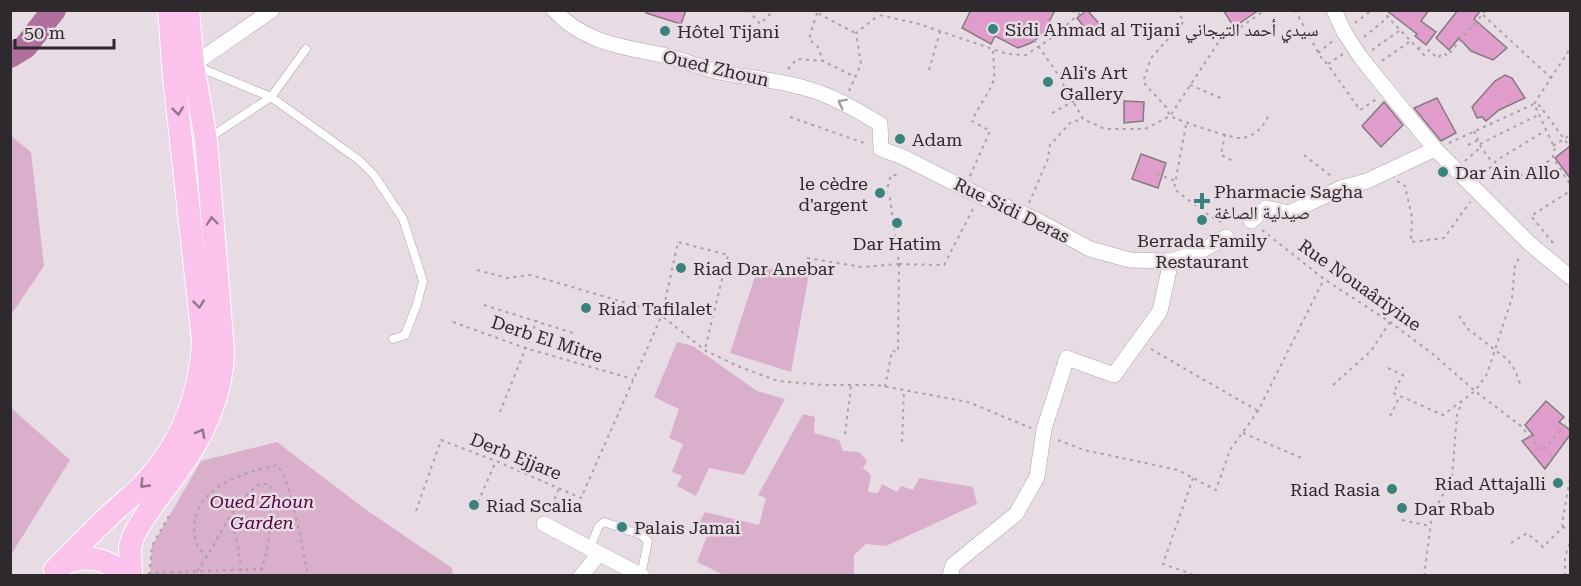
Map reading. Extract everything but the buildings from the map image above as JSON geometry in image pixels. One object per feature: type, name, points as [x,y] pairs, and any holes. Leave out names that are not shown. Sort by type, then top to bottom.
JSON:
[{"type":"main road","points":[[53,573],[143,485],[162,462],[184,424],[200,378],[203,340],[174,78],[169,10]]},
{"type":"main road","points":[[53,573],[71,561],[93,558],[128,571],[130,547],[137,528],[179,470],[207,420],[223,370],[206,140],[193,65],[188,10]]},
{"type":"street","points":[[174,78],[272,10]]},
{"type":"street","name":"Oued Zhoun","points":[[554,10],[588,37],[619,47],[668,56],[726,74],[801,87],[843,103],[880,124],[881,149]]},
{"type":"street","points":[[1334,10],[1344,32],[1361,58],[1435,149],[1529,243],[1567,267]]},
{"type":"street","name":"Rue Sidi Deras","points":[[881,149],[903,157],[1024,214],[1090,249],[1130,260],[1171,261],[1199,252],[1232,234]]},
{"type":"street","points":[[1251,221],[1266,208],[1289,213],[1341,188],[1385,173],[1435,149]]},
{"type":"street","points":[[950,576],[953,565],[1016,514],[1037,477],[1044,433],[1067,358],[1114,375],[1160,311],[1171,261]]},
{"type":"street","points":[[544,524],[594,551],[617,570],[641,575]]},
{"type":"street","points":[[581,576],[594,551]]},
{"type":"lane","points":[[206,140],[271,97],[306,49]]},
{"type":"lane","points":[[193,65],[271,97],[358,160],[374,175],[386,191],[403,219],[423,281],[405,335],[393,339]]},
{"type":"lane","points":[[594,551],[599,526],[603,522],[646,538],[648,547],[641,575]]},
{"type":"path","points":[[748,10],[760,24],[774,10]]},
{"type":"path","points":[[812,10],[856,33]]},
{"type":"path","points":[[875,10],[879,15],[919,24],[1007,54],[1026,56],[1083,10]]},
{"type":"path","points":[[1073,10],[1076,16]]},
{"type":"path","points":[[1176,10],[1184,21],[1151,58],[1143,82],[1166,107],[1170,116],[1186,124],[1241,139],[1260,131],[1268,117]]},
{"type":"path","points":[[1034,40],[1083,118],[1105,129],[1145,129],[1170,116],[1218,43],[1265,10]]},
{"type":"path","points":[[1295,10],[1318,53],[1360,110],[1387,91]]},
{"type":"path","points":[[1318,53],[1372,10]]},
{"type":"path","points":[[1381,10],[1424,55],[1429,50],[1437,58],[1444,53],[1447,56],[1486,10]]},
{"type":"path","points":[[1361,58],[1393,10]]},
{"type":"path","points":[[817,13],[808,39],[818,47],[823,61]]},
{"type":"path","points":[[856,33],[879,15]]},
{"type":"path","points":[[1484,15],[1551,78]]},
{"type":"path","points":[[1361,58],[1399,31]]},
{"type":"path","points":[[929,70],[940,32]]},
{"type":"path","points":[[843,103],[861,64],[856,33]]},
{"type":"path","points":[[1328,65],[1361,58],[1410,41]]},
{"type":"path","points":[[1418,49],[1423,43]]},
{"type":"path","points":[[963,186],[990,131],[972,121],[994,77],[993,49]]},
{"type":"path","points":[[1435,149],[1534,104],[1570,49]]},
{"type":"path","points":[[776,82],[797,59],[823,61],[855,77]]},
{"type":"path","points":[[1052,113],[1090,89],[1096,95],[1106,85]]},
{"type":"path","points":[[1190,86],[1223,99]]},
{"type":"path","points":[[1534,104],[1555,149],[1552,151],[1553,158],[1570,184]]},
{"type":"path","points":[[1534,104],[1540,106],[1566,143]]},
{"type":"path","points":[[1455,169],[1480,146],[1538,115]]},
{"type":"path","points":[[790,117],[881,149]]},
{"type":"path","points":[[1024,214],[1048,159],[1050,146],[1071,123],[1083,118]]},
{"type":"path","points":[[1186,124],[1174,189],[1232,234]]},
{"type":"path","points":[[1484,174],[1493,163],[1546,130]]},
{"type":"path","points":[[1474,131],[1480,146],[1493,163]]},
{"type":"path","points":[[1225,134],[1221,155],[1233,161]]},
{"type":"path","points":[[1553,146],[1570,135]]},
{"type":"path","points":[[1468,145],[1478,140]]},
{"type":"path","points":[[1304,156],[1333,178],[1349,186]]},
{"type":"path","points":[[885,387],[892,351],[898,352],[899,264],[890,198],[886,193],[891,176],[897,175],[903,157]]},
{"type":"path","points":[[1513,178],[1553,158]]},
{"type":"path","points":[[1385,173],[1406,186],[1412,217],[1411,242],[1444,238],[1477,192]]},
{"type":"path","points":[[1157,174],[1175,181]]},
{"type":"path","points":[[1567,267],[1531,216],[1570,191]]},
{"type":"path","points":[[807,258],[862,267],[899,264],[944,265],[980,195]]},
{"type":"path","name":"Rue Nouaâriyine","points":[[1251,221],[1324,279],[1390,322],[1434,355],[1475,391],[1521,426],[1542,451],[1570,422]]},
{"type":"path","points":[[633,379],[662,315],[678,242],[728,255],[705,350]]},
{"type":"path","points":[[1388,368],[1403,375],[1393,393],[1443,415],[1475,391],[1487,374],[1512,298],[1515,265],[1529,243]]},
{"type":"path","points":[[477,270],[507,278],[531,275],[657,312],[705,350],[740,367],[778,381],[824,385],[877,385],[968,402],[1084,450],[1178,470],[1216,490],[1230,450],[1258,411],[1324,279]]},
{"type":"path","points":[[484,305],[573,333]]},
{"type":"path","points":[[1459,316],[1468,328],[1508,360],[1521,386]]},
{"type":"path","points":[[500,412],[537,320]]},
{"type":"path","name":"Derb El Mitre","points":[[453,322],[525,348],[633,379]]},
{"type":"path","points":[[1333,385],[1371,351],[1390,322]]},
{"type":"path","points":[[1139,342],[1258,411]]},
{"type":"path","name":"Derb Ejjare","points":[[416,511],[441,441],[496,460],[580,498],[633,379]]},
{"type":"path","points":[[845,434],[851,385]]},
{"type":"path","points":[[902,442],[904,391]]},
{"type":"path","points":[[1390,416],[1400,396]]},
{"type":"path","points":[[1424,576],[1432,514],[1452,478],[1457,415],[1462,402]]},
{"type":"path","points":[[1243,433],[1304,459]]},
{"type":"path","points":[[475,509],[496,460]]},
{"type":"path","points":[[207,558],[196,542],[194,524],[198,506],[210,493],[227,482],[253,471],[277,465],[282,470],[287,487],[308,576]]},
{"type":"path","points":[[1193,478],[1163,564],[1194,575]]},
{"type":"path","points":[[1511,543],[1527,533],[1543,547],[1563,527],[1570,478]]},
{"type":"path","points":[[197,571],[207,558],[230,515],[248,492],[261,483],[270,485],[272,500],[262,569],[258,576]]},
{"type":"path","points":[[544,524],[559,488]]},
{"type":"path","points":[[230,515],[242,576]]},
{"type":"path","points":[[1402,520],[1430,526]]},
{"type":"path","points":[[1563,527],[1570,531]]},
{"type":"path","points":[[1564,576],[1565,557],[1570,542]]},
{"type":"path","points":[[128,571],[163,574],[262,569]]},
{"type":"path","points":[[262,569],[264,576]]},
{"type":"green space","points":[[11,136],[31,152],[44,266],[11,315]]},
{"type":"green space","points":[[758,267],[809,274],[791,372],[730,353]]},
{"type":"green space","points":[[677,342],[693,346],[757,391],[785,399],[744,475],[709,468],[696,496],[677,486],[682,476],[672,472],[683,444],[669,438],[679,409],[654,397]]},
{"type":"green space","points":[[11,408],[70,460],[11,555]]},
{"type":"green space","points":[[803,414],[815,417],[814,433],[839,440],[843,451],[859,452],[867,461],[863,468],[871,475],[868,492],[878,493],[882,484],[897,492],[901,486],[913,490],[919,478],[973,487],[977,504],[886,546],[866,544],[854,555],[854,575],[724,575],[697,562],[708,533],[699,523],[705,512],[759,525],[766,498],[758,495]]},
{"type":"green space","name":"Oued Zhoun Garden","points":[[277,442],[365,509],[452,568],[453,575],[150,575],[152,546],[201,461]]},
{"type":"waterway","points":[[10,56],[25,47],[54,10]]},
{"type":"place","name":"Sidi Ahmad al Tijani سيدي أحمد التيجاني","points":[[993,29]]},
{"type":"place","name":"Hôtel Tijani","points":[[665,31]]},
{"type":"place","name":"Ali's Art Gallery","points":[[1048,82]]},
{"type":"place","name":"Adam","points":[[900,139]]},
{"type":"place","name":"Dar Ain Allo","points":[[1443,172]]},
{"type":"place","name":"le cèdre d'argent","points":[[880,193]]},
{"type":"place","name":"Pharmacie Sagha صيدلية الصاغة","points":[[1202,201]]},
{"type":"place","name":"Berrada Family Restaurant","points":[[1202,220]]},
{"type":"place","name":"Dar Hatim","points":[[897,223]]},
{"type":"place","name":"Riad Dar Anebar","points":[[681,268]]},
{"type":"place","name":"Riad Tafilalet","points":[[586,308]]},
{"type":"place","name":"Riad Attajalli","points":[[1558,483]]},
{"type":"place","name":"Riad Rasia","points":[[1392,489]]},
{"type":"place","name":"Riad Scalia","points":[[474,505]]},
{"type":"place","name":"Dar Rbab","points":[[1402,508]]},
{"type":"place","name":"Palais Jamai","points":[[622,527]]}]
